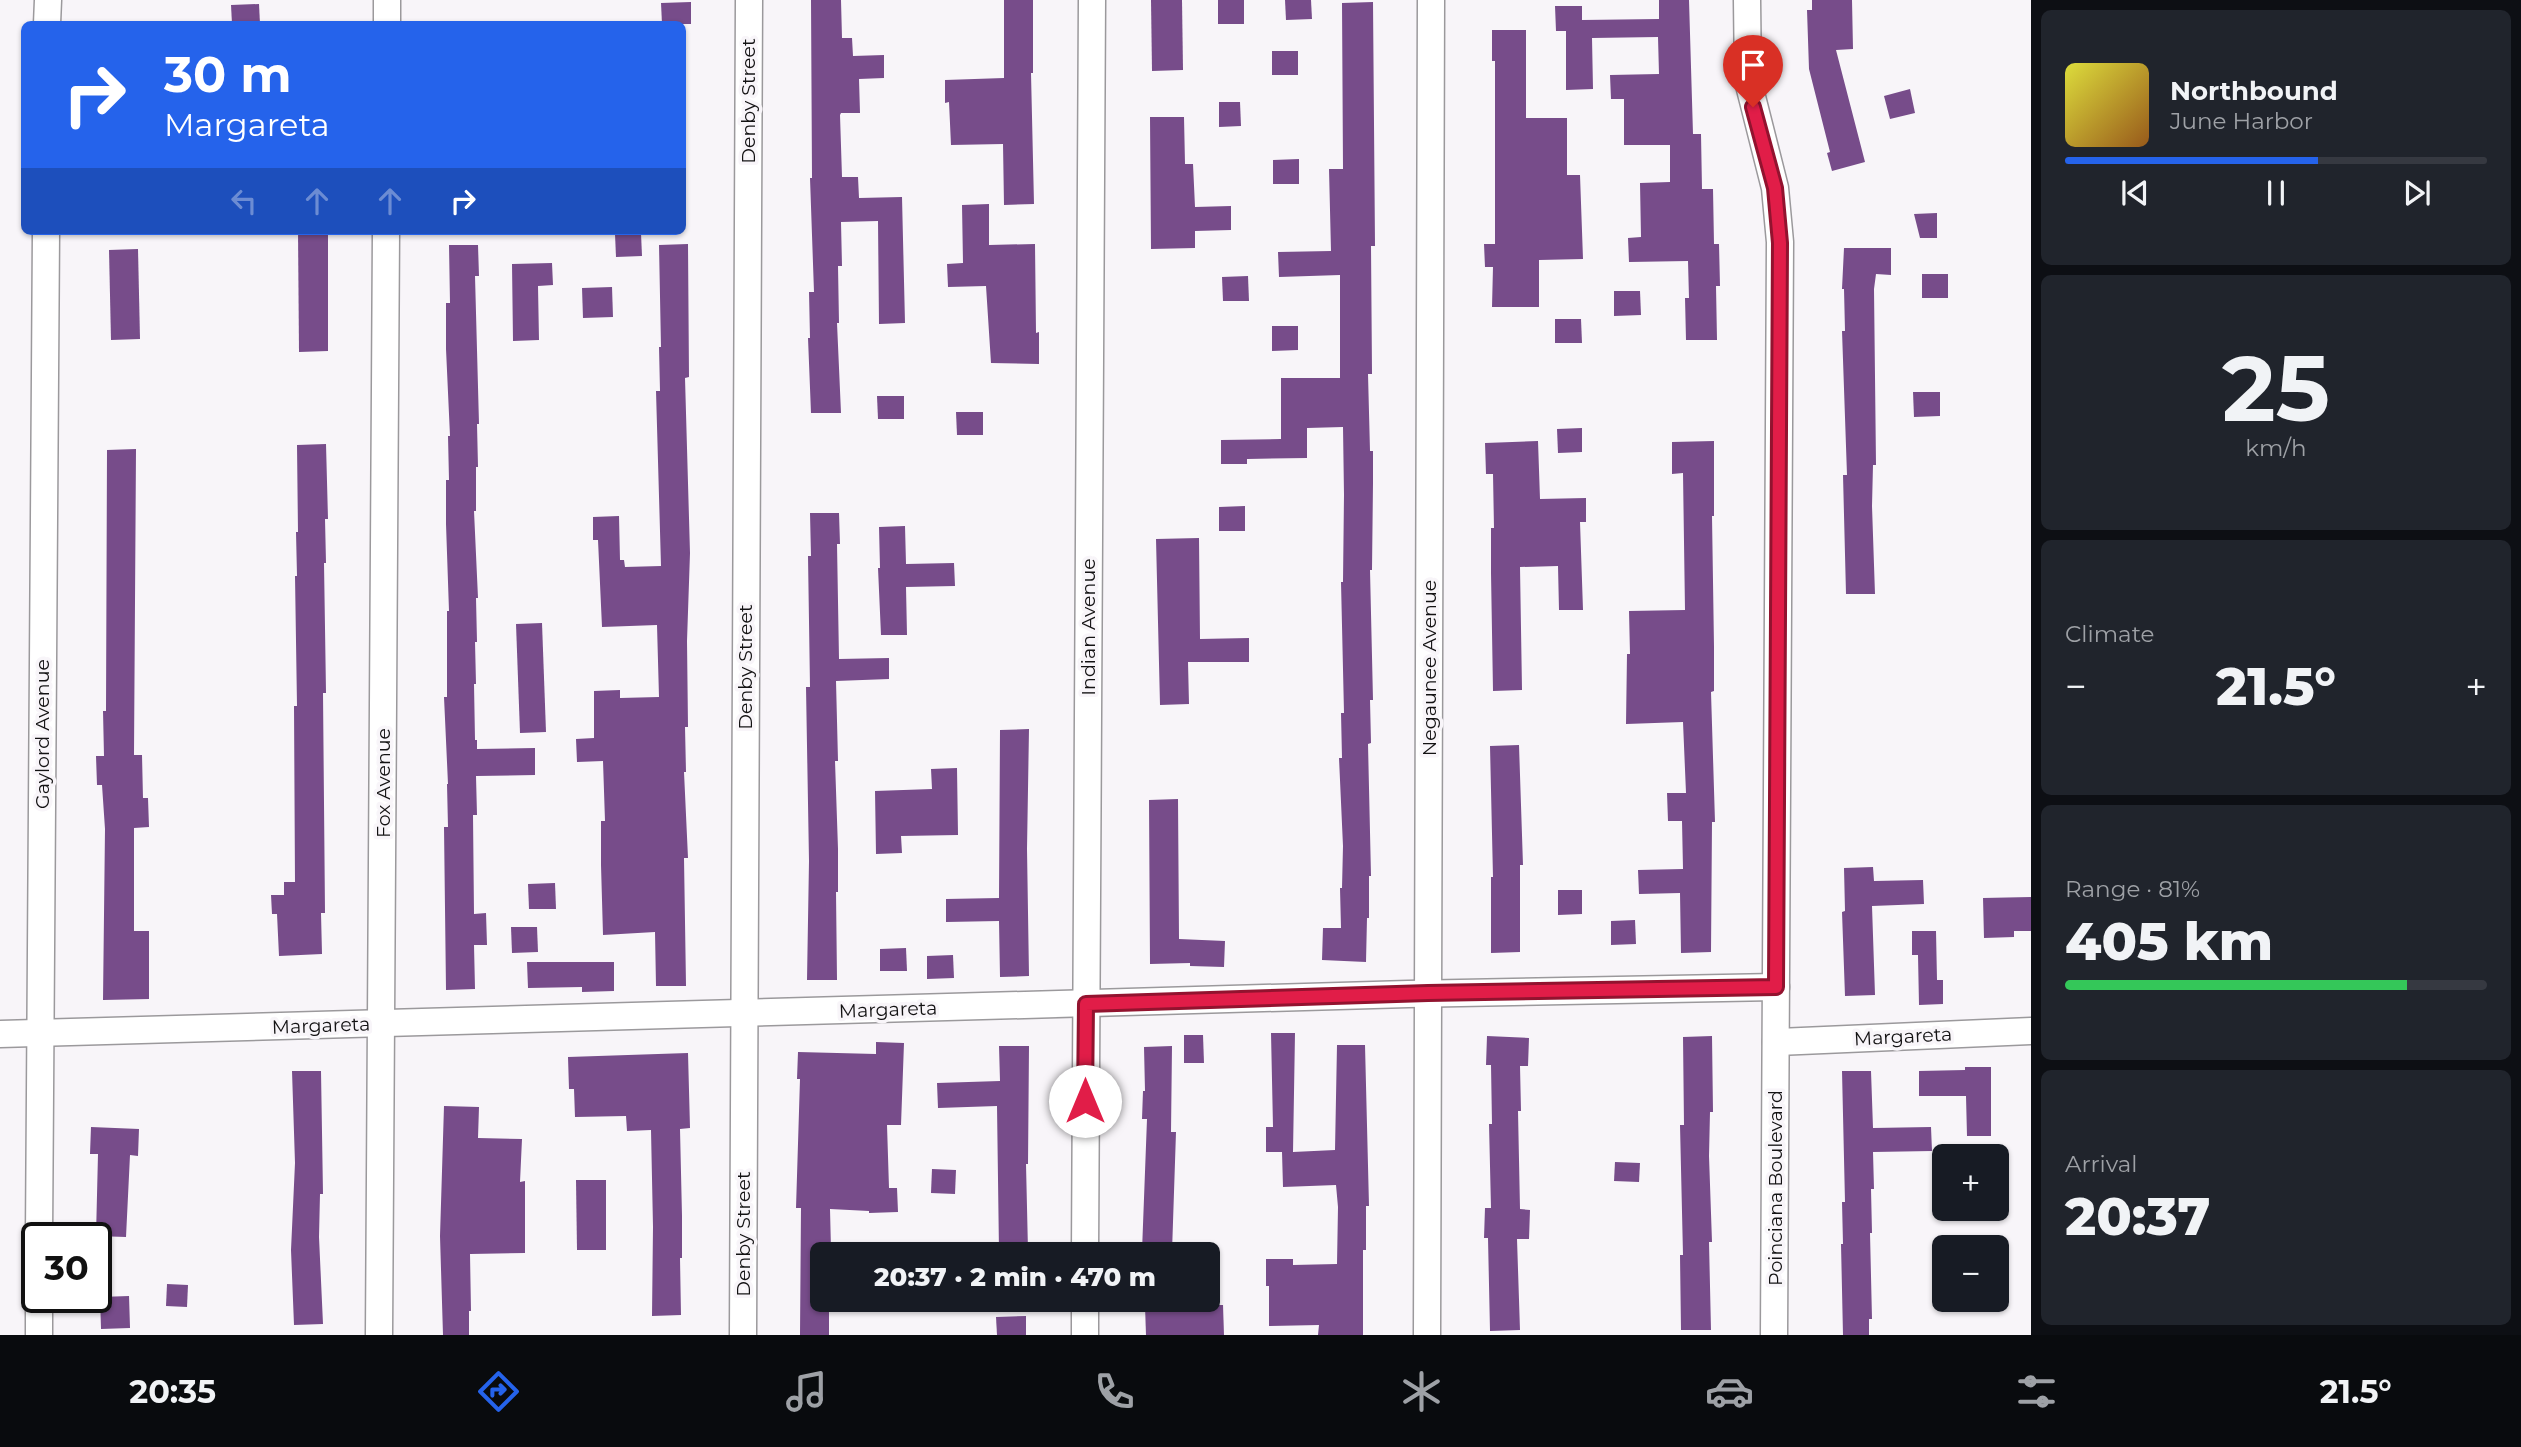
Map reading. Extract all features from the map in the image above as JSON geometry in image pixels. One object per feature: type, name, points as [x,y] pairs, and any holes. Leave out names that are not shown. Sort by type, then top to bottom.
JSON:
[{"type":"street","points":[[47,21],[48,0]]},
{"type":"street","points":[[387,0],[387,21]]},
{"type":"street","name":"Denby Street","points":[[743,1335],[749,0]]},
{"type":"street","name":"Indian Avenue","points":[[1085,1242],[1092,0]]},
{"type":"street","name":"Negaunee Avenue","points":[[1427,1335],[1431,0]]},
{"type":"street","points":[[1747,0],[1748,81],[1775,188],[1780,243],[1776,987]]},
{"type":"street","name":"Gaylord Avenue","points":[[39,1222],[46,235]]},
{"type":"street","name":"Fox Avenue","points":[[379,1335],[386,235]]},
{"type":"street","name":"Margareta","points":[[0,1034],[1428,993],[1776,987]]},
{"type":"street","name":"Poinciana Boulevard","points":[[1774,1335],[1776,987]]},
{"type":"street","name":"Margareta","points":[[1776,1042],[2031,1031]]},
{"type":"street","points":[[1085,1312],[1085,1335]]},
{"type":"street","points":[[39,1313],[39,1335]]},
{"type":"building","points":[[811,0],[841,0],[842,38],[852,38],[853,56],[884,55],[884,78],[859,79],[860,113],[840,115],[842,177],[858,177],[859,198],[902,197],[905,323],[879,324],[878,221],[841,222],[842,266],[838,266],[837,323],[841,413],[811,413],[809,292],[814,292],[810,178]]},
{"type":"building","points":[[1004,0],[1033,0],[1031,73],[1034,204],[1004,205],[1003,144],[951,145],[949,102],[945,103],[945,80],[1004,78]]},
{"type":"building","points":[[1151,0],[1182,0],[1183,70],[1152,71]]},
{"type":"building","points":[[1218,0],[1244,0],[1244,24],[1218,24]]},
{"type":"building","points":[[1285,0],[1311,0],[1312,19],[1286,20]]},
{"type":"building","points":[[1659,0],[1689,0],[1693,134],[1701,134],[1702,189],[1713,189],[1714,244],[1719,244],[1720,286],[1716,286],[1717,340],[1686,340],[1688,261],[1629,262],[1628,238],[1641,237],[1640,183],[1670,182],[1670,145],[1624,145],[1624,99],[1611,99],[1610,75],[1659,74],[1658,37],[1592,38],[1593,89],[1566,90],[1566,31],[1556,31],[1555,6],[1582,6],[1582,20],[1659,19]]},
{"type":"building","points":[[1812,0],[1852,0],[1853,49],[1836,50],[1865,162],[1832,171],[1827,153],[1830,152],[1809,69],[1807,10],[1812,10]]},
{"type":"building","points":[[691,2],[691,24],[686,24],[686,21],[662,21],[661,3]]},
{"type":"building","points":[[1373,2],[1375,246],[1371,246],[1372,374],[1368,374],[1370,451],[1373,451],[1370,570],[1373,700],[1370,700],[1371,743],[1368,744],[1371,876],[1366,962],[1322,960],[1323,928],[1341,928],[1343,846],[1339,758],[1342,758],[1341,713],[1344,713],[1341,582],[1343,427],[1307,428],[1307,458],[1247,459],[1247,464],[1221,464],[1221,440],[1281,439],[1281,378],[1340,378],[1340,275],[1279,277],[1278,252],[1331,251],[1329,169],[1343,169],[1342,3]]},
{"type":"building","points":[[259,4],[260,21],[232,21],[231,5]]},
{"type":"building","points":[[1492,30],[1526,30],[1526,118],[1567,118],[1567,175],[1580,175],[1583,259],[1539,260],[1539,307],[1492,307],[1493,267],[1485,267],[1484,244],[1495,244],[1495,61],[1492,61]]},
{"type":"building","points":[[1272,51],[1298,51],[1298,75],[1272,75]]},
{"type":"building","points":[[1910,89],[1915,113],[1890,119],[1884,96]]},
{"type":"building","points":[[1219,102],[1240,102],[1241,126],[1219,127]]},
{"type":"building","points":[[1150,117],[1184,117],[1185,164],[1193,164],[1195,207],[1231,206],[1231,230],[1195,231],[1195,248],[1151,249]]},
{"type":"building","points":[[1299,159],[1299,184],[1273,184],[1273,160]]},
{"type":"building","points":[[989,204],[989,245],[1035,244],[1039,364],[991,363],[986,286],[948,287],[947,264],[963,263],[962,205]]},
{"type":"building","points":[[1937,213],[1937,238],[1920,238],[1914,214]]},
{"type":"building","points":[[298,235],[328,235],[328,351],[299,352]]},
{"type":"building","points":[[615,235],[641,235],[642,256],[616,257]]},
{"type":"building","points":[[688,244],[689,377],[685,378],[690,553],[688,727],[685,727],[684,772],[688,858],[684,858],[686,986],[656,986],[655,932],[603,935],[603,761],[577,762],[576,739],[594,738],[594,691],[620,690],[620,698],[659,697],[657,625],[602,627],[598,540],[593,540],[593,517],[619,516],[620,560],[624,560],[625,567],[661,566],[656,391],[660,391],[661,347],[659,245]]},
{"type":"building","points":[[449,245],[478,245],[479,276],[475,276],[479,424],[474,511],[478,598],[474,684],[475,740],[477,749],[535,748],[535,775],[476,776],[477,815],[473,815],[474,914],[486,913],[487,945],[474,945],[475,989],[446,990],[444,827],[448,827],[448,784],[444,697],[447,697],[449,611],[446,480],[449,480],[450,436],[446,303],[450,303]]},
{"type":"building","points":[[1844,248],[1891,248],[1891,275],[1876,274],[1874,289],[1876,465],[1873,465],[1872,506],[1875,594],[1846,594],[1843,475],[1847,475],[1842,331],[1845,331],[1842,289]]},
{"type":"building","points":[[138,249],[140,339],[111,340],[109,250]]},
{"type":"building","points":[[552,263],[553,285],[538,286],[539,340],[513,341],[512,264]]},
{"type":"building","points":[[1922,274],[1948,274],[1948,298],[1922,298]]},
{"type":"building","points":[[1248,276],[1249,301],[1223,301],[1222,277]]},
{"type":"building","points":[[612,287],[613,317],[583,318],[582,288]]},
{"type":"building","points":[[1614,291],[1640,291],[1641,315],[1614,316]]},
{"type":"building","points":[[1555,319],[1581,319],[1582,343],[1555,343]]},
{"type":"building","points":[[1272,326],[1298,326],[1298,350],[1272,351]]},
{"type":"building","points":[[1913,392],[1940,392],[1940,416],[1914,417]]},
{"type":"building","points":[[877,396],[904,396],[904,419],[878,419]]},
{"type":"building","points":[[956,412],[983,412],[983,435],[957,435]]},
{"type":"building","points":[[1582,428],[1582,452],[1558,453],[1557,429]]},
{"type":"building","points":[[1538,441],[1540,499],[1586,498],[1586,522],[1580,522],[1583,610],[1559,610],[1558,566],[1520,567],[1522,690],[1493,691],[1493,474],[1486,474],[1485,443]]},
{"type":"building","points":[[1714,441],[1714,691],[1711,692],[1715,822],[1712,822],[1711,952],[1681,953],[1680,893],[1639,894],[1638,870],[1683,869],[1682,821],[1668,821],[1667,793],[1686,793],[1683,722],[1626,724],[1627,654],[1630,654],[1629,611],[1685,610],[1683,473],[1672,474],[1672,442]]},
{"type":"building","points":[[326,444],[326,693],[323,693],[325,913],[321,913],[322,954],[279,956],[277,914],[272,914],[271,895],[284,895],[284,882],[295,882],[297,445]]},
{"type":"building","points":[[136,449],[134,755],[142,755],[143,798],[148,798],[149,827],[134,828],[134,931],[149,931],[149,999],[103,1000],[105,829],[102,785],[97,785],[96,756],[104,756],[103,711],[106,711],[107,450]]},
{"type":"building","points":[[1245,506],[1245,531],[1219,531],[1219,507]]},
{"type":"building","points":[[810,513],[839,513],[839,659],[889,658],[889,679],[836,681],[837,980],[807,980],[809,861],[806,687],[810,687]]},
{"type":"building","points":[[905,526],[906,564],[954,563],[955,586],[906,587],[907,635],[881,635],[879,527]]},
{"type":"building","points":[[1199,538],[1200,639],[1249,638],[1249,662],[1188,662],[1189,704],[1160,705],[1156,539]]},
{"type":"building","points":[[542,623],[546,732],[520,733],[516,624]]},
{"type":"building","points":[[1029,729],[1029,976],[1000,977],[999,921],[946,922],[946,899],[999,898],[1000,730]]},
{"type":"building","points":[[1519,745],[1523,865],[1520,865],[1520,952],[1491,953],[1493,877],[1490,746]]},
{"type":"building","points":[[957,768],[958,835],[901,836],[902,853],[876,854],[875,791],[932,789],[931,769]]},
{"type":"building","points":[[1178,799],[1179,939],[1225,941],[1224,967],[1190,966],[1190,963],[1150,964],[1149,800]]},
{"type":"building","points":[[1873,867],[1874,881],[1923,880],[1924,904],[1872,906],[1875,995],[1845,996],[1842,912],[1845,911],[1844,868]]},
{"type":"building","points":[[555,883],[556,909],[529,909],[528,884]]},
{"type":"building","points":[[1558,890],[1582,890],[1582,914],[1558,915]]},
{"type":"building","points":[[2031,897],[2031,931],[2014,931],[2014,937],[1984,938],[1983,898]]},
{"type":"building","points":[[1635,920],[1636,944],[1611,945],[1611,921]]},
{"type":"building","points":[[511,927],[537,927],[538,952],[512,953]]},
{"type":"building","points":[[1912,931],[1936,931],[1937,980],[1943,980],[1943,1004],[1919,1005],[1918,955],[1912,955]]},
{"type":"building","points":[[906,948],[907,971],[880,971],[880,949]]},
{"type":"building","points":[[953,955],[954,978],[927,979],[927,956]]},
{"type":"building","points":[[527,962],[614,962],[614,991],[582,992],[582,987],[528,988]]},
{"type":"building","points":[[1271,1033],[1295,1033],[1293,1152],[1335,1150],[1337,1045],[1365,1045],[1369,1206],[1366,1206],[1366,1250],[1363,1250],[1363,1335],[1318,1335],[1319,1325],[1269,1326],[1266,1259],[1293,1259],[1293,1265],[1337,1264],[1338,1207],[1336,1185],[1283,1187],[1282,1152],[1266,1152],[1266,1127],[1273,1127]]},
{"type":"building","points":[[1184,1035],[1203,1035],[1204,1063],[1184,1063]]},
{"type":"building","points":[[1487,1036],[1529,1038],[1528,1066],[1520,1066],[1521,1111],[1518,1111],[1520,1209],[1530,1210],[1529,1239],[1517,1239],[1520,1330],[1490,1331],[1488,1238],[1484,1238],[1485,1208],[1491,1208],[1491,1065],[1486,1065]]},
{"type":"building","points":[[1712,1036],[1713,1112],[1710,1112],[1709,1156],[1711,1330],[1681,1330],[1680,1255],[1683,1255],[1680,1125],[1684,1125],[1683,1037]]},
{"type":"building","points":[[876,1042],[904,1043],[901,1125],[887,1125],[889,1188],[897,1188],[898,1212],[869,1213],[830,1209],[831,1242],[810,1242],[810,1312],[829,1312],[829,1335],[800,1335],[801,1208],[796,1208],[800,1079],[797,1079],[798,1052],[876,1054]]},
{"type":"building","points":[[999,1046],[1029,1046],[1026,1164],[1028,1242],[999,1242],[997,1106],[938,1108],[937,1083],[1000,1081]]},
{"type":"building","points":[[1172,1046],[1171,1132],[1176,1132],[1172,1242],[1142,1242],[1147,1119],[1142,1119],[1145,1091],[1144,1047]]},
{"type":"building","points":[[688,1053],[690,1128],[680,1129],[681,1315],[652,1316],[651,1130],[627,1131],[626,1116],[575,1117],[574,1089],[569,1089],[568,1057]]},
{"type":"building","points":[[1965,1067],[1991,1067],[1991,1136],[1967,1136],[1966,1096],[1919,1096],[1919,1071],[1965,1070]]},
{"type":"building","points":[[292,1071],[321,1071],[323,1194],[320,1194],[319,1237],[323,1324],[294,1325],[291,1250],[295,1163]]},
{"type":"building","points":[[1842,1071],[1871,1071],[1873,1128],[1931,1127],[1932,1151],[1873,1152],[1874,1189],[1871,1189],[1870,1233],[1872,1319],[1869,1319],[1869,1335],[1843,1335],[1841,1244],[1842,1202],[1845,1202]]},
{"type":"building","points":[[444,1106],[479,1107],[478,1138],[522,1139],[520,1182],[525,1181],[525,1253],[470,1254],[469,1335],[443,1335],[440,1236]]},
{"type":"building","points":[[91,1127],[139,1129],[138,1156],[130,1155],[126,1237],[112,1237],[112,1222],[96,1222],[98,1154],[90,1154]]},
{"type":"building","points":[[1615,1162],[1640,1163],[1639,1182],[1614,1181]]},
{"type":"building","points":[[932,1169],[956,1170],[955,1194],[931,1193]]},
{"type":"building","points":[[576,1180],[606,1180],[606,1250],[577,1250]]},
{"type":"building","points":[[167,1284],[188,1285],[187,1307],[166,1306]]},
{"type":"building","points":[[129,1296],[130,1328],[101,1329],[100,1313],[112,1313],[112,1297]]},
{"type":"building","points":[[1220,1305],[1223,1305],[1224,1335],[1146,1335],[1145,1312],[1220,1312]]},
{"type":"building","points":[[1026,1316],[1026,1335],[997,1335],[996,1317]]},
{"type":"route","points":[[1085,1101],[1086,1004],[1428,993],[1776,987],[1780,243],[1775,188],[1753,107]]}]
